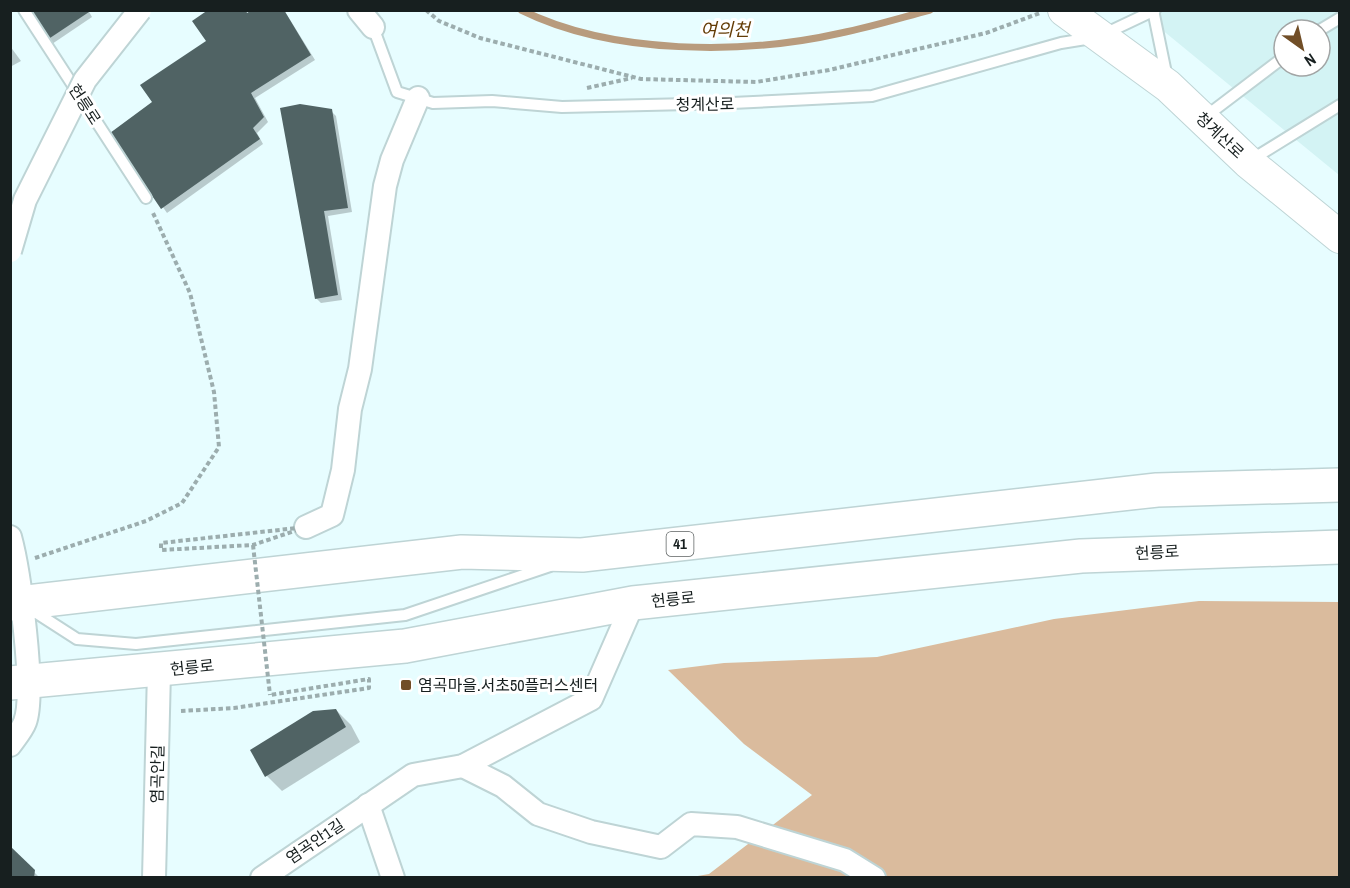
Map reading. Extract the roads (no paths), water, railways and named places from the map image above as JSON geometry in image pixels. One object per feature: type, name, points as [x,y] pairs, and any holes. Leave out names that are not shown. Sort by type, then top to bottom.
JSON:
[{"type":"main road","name":"청계산로","points":[[1060,12],[1168,86],[1248,162],[1340,237]]},
{"type":"main road","name":"41","points":[[16,603],[462,552],[582,555],[1157,490],[1340,485]]},
{"type":"main road","name":"헌릉로","points":[[17,678],[159,670],[405,646],[633,603],[1081,556],[1340,547]]},
{"type":"street","points":[[10,250],[26,200],[85,80],[140,10]]},
{"type":"street","name":"청계산로","points":[[358,10],[374,27]]},
{"type":"street","points":[[306,527],[332,515],[344,470],[350,409],[360,369],[385,186],[392,160],[418,98]]},
{"type":"street","points":[[10,537],[14,561],[17,678],[26,721],[10,745]]},
{"type":"street","points":[[463,766],[591,699],[633,603]]},
{"type":"street","name":"염곡안길","points":[[154,878],[159,670]]},
{"type":"street","points":[[463,766],[503,786],[538,814],[591,832],[661,847],[691,824],[737,827],[845,860],[874,878]]},
{"type":"street","name":"염곡안1길","points":[[262,878],[413,775],[463,766]]},
{"type":"street","points":[[368,805],[393,878]]},
{"type":"lane","name":"헌릉로","points":[[24,10],[146,198]]},
{"type":"lane","points":[[1098,37],[1154,11],[1168,86]]},
{"type":"lane","name":"청계산로","points":[[374,27],[397,92],[433,103],[492,101],[562,107],[732,104],[872,96],[1061,43],[1098,37]]},
{"type":"lane","points":[[1202,119],[1272,66]]},
{"type":"lane","points":[[1248,162],[1340,105]]},
{"type":"lane","points":[[16,603],[77,639],[136,644],[405,615],[582,555]]},
{"type":"waterway","name":"여의천","points":[[521,10],[557,25],[596,36],[679,47],[763,45],[803,40],[863,28],[930,10]]},
{"type":"place","name":"염곡마을.서초50플러스센터","points":[[406,685]]}]
